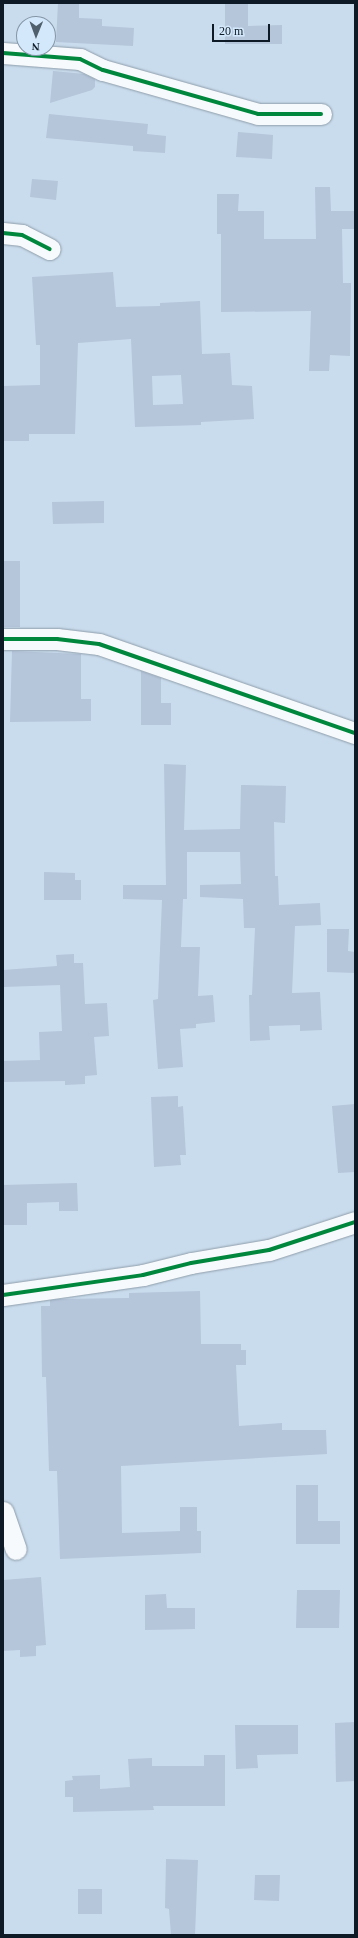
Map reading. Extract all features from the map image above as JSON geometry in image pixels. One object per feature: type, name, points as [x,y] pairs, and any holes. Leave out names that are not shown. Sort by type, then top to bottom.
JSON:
[{"type":"street","points":[[3,53],[80,59],[103,70],[258,114],[321,114]]},
{"type":"street","points":[[3,233],[22,235],[50,249]]},
{"type":"street","points":[[3,639],[57,639],[99,644],[355,733]]},
{"type":"street","points":[[3,1295],[143,1275],[191,1263],[269,1250],[355,1222]]},
{"type":"street","points":[[3,1512],[16,1549]]},
{"type":"building","points":[[58,3],[79,3],[79,18],[102,19],[102,26],[134,28],[133,46],[56,42]]},
{"type":"building","points":[[225,3],[248,3],[248,26],[282,25],[282,44],[225,44]]},
{"type":"building","points":[[53,71],[84,74],[95,79],[95,87],[92,90],[50,103]]},
{"type":"building","points":[[49,114],[148,124],[147,134],[166,136],[165,153],[133,151],[133,146],[46,138]]},
{"type":"building","points":[[238,132],[273,135],[272,159],[236,157]]},
{"type":"building","points":[[32,179],[58,181],[56,200],[30,197]]},
{"type":"building","points":[[315,187],[330,187],[331,211],[355,211],[355,229],[342,229],[343,283],[351,283],[350,356],[330,355],[329,371],[309,371],[311,311],[221,312],[221,234],[217,234],[217,194],[239,194],[238,211],[264,211],[264,239],[316,239]]},
{"type":"building","points":[[113,272],[116,307],[160,306],[160,303],[200,301],[202,354],[230,353],[232,385],[252,386],[254,419],[201,422],[201,425],[135,427],[131,339],[78,343],[75,434],[29,434],[29,441],[3,441],[3,386],[40,385],[40,345],[36,345],[32,277]],"holes":[[[181,375],[183,404],[153,405],[152,376]]]},
{"type":"building","points":[[104,501],[104,523],[53,524],[52,502]]},
{"type":"building","points":[[3,561],[20,561],[20,627],[3,627]]},
{"type":"building","points":[[12,651],[81,654],[81,699],[91,699],[91,721],[10,722]]},
{"type":"building","points":[[141,671],[161,678],[161,703],[171,703],[171,725],[141,725]]},
{"type":"building","points":[[164,764],[186,765],[184,830],[240,829],[241,785],[286,786],[285,823],[274,822],[275,876],[278,876],[279,905],[320,903],[321,925],[295,926],[292,993],[320,992],[322,1030],[300,1031],[300,1025],[269,1026],[270,1040],[250,1041],[249,995],[252,995],[255,928],[244,928],[243,899],[200,897],[200,885],[241,884],[240,852],[187,852],[187,899],[183,899],[181,947],[200,947],[198,996],[213,995],[215,1022],[196,1024],[196,1028],[180,1029],[183,1067],[158,1069],[153,1000],[158,999],[162,900],[123,899],[123,885],[166,885]]},
{"type":"building","points":[[44,872],[75,873],[75,880],[81,880],[81,900],[44,900]]},
{"type":"building","points":[[327,929],[349,929],[348,951],[355,952],[355,973],[327,972]]},
{"type":"building","points":[[74,954],[74,963],[83,963],[85,1004],[107,1003],[109,1036],[94,1037],[97,1075],[85,1076],[85,1084],[65,1085],[65,1081],[3,1082],[3,1061],[40,1060],[39,1032],[62,1031],[60,985],[3,987],[3,970],[57,966],[56,955]]},
{"type":"building","points":[[178,1096],[178,1107],[183,1106],[186,1155],[180,1155],[181,1165],[154,1167],[151,1097]]},
{"type":"building","points":[[355,1104],[355,1172],[338,1173],[332,1106]]},
{"type":"building","points":[[77,1183],[78,1211],[59,1211],[59,1202],[27,1203],[27,1225],[4,1225],[3,1185]]},
{"type":"building","points":[[200,1291],[201,1344],[241,1344],[241,1350],[246,1350],[246,1365],[236,1365],[239,1426],[282,1423],[282,1430],[326,1430],[327,1454],[121,1466],[122,1533],[180,1531],[180,1507],[197,1507],[197,1531],[201,1531],[201,1553],[60,1559],[57,1471],[49,1471],[46,1377],[42,1377],[41,1306],[50,1306],[50,1300],[58,1299],[129,1298],[129,1293]]},
{"type":"building","points":[[296,1485],[318,1485],[318,1521],[340,1521],[340,1544],[296,1544]]},
{"type":"building","points":[[41,1577],[46,1645],[36,1646],[36,1656],[20,1657],[20,1650],[3,1651],[3,1580]]},
{"type":"building","points":[[297,1590],[340,1590],[339,1628],[296,1628]]},
{"type":"building","points":[[166,1594],[167,1608],[195,1608],[195,1629],[145,1630],[145,1595]]},
{"type":"building","points":[[355,1722],[355,1781],[336,1782],[335,1723]]},
{"type":"building","points":[[235,1725],[298,1725],[298,1754],[257,1755],[258,1768],[236,1769]]},
{"type":"building","points":[[204,1755],[225,1755],[225,1806],[153,1806],[154,1810],[73,1812],[73,1797],[65,1797],[65,1781],[73,1780],[72,1776],[100,1775],[100,1789],[130,1787],[128,1759],[152,1758],[152,1766],[204,1766]]},
{"type":"building","points":[[166,1859],[198,1860],[195,1935],[171,1935],[169,1909],[165,1908]]},
{"type":"building","points":[[255,1875],[280,1875],[279,1901],[254,1900]]},
{"type":"building","points":[[78,1889],[102,1889],[102,1914],[78,1914]]},
{"type":"cycle path","points":[[3,53],[80,59],[103,70],[258,114],[321,114]]},
{"type":"cycle path","points":[[3,233],[22,235],[50,249]]},
{"type":"cycle path","points":[[3,639],[57,639],[99,644],[355,733]]},
{"type":"cycle path","points":[[3,1295],[143,1275],[191,1263],[269,1250],[355,1222]]}]
